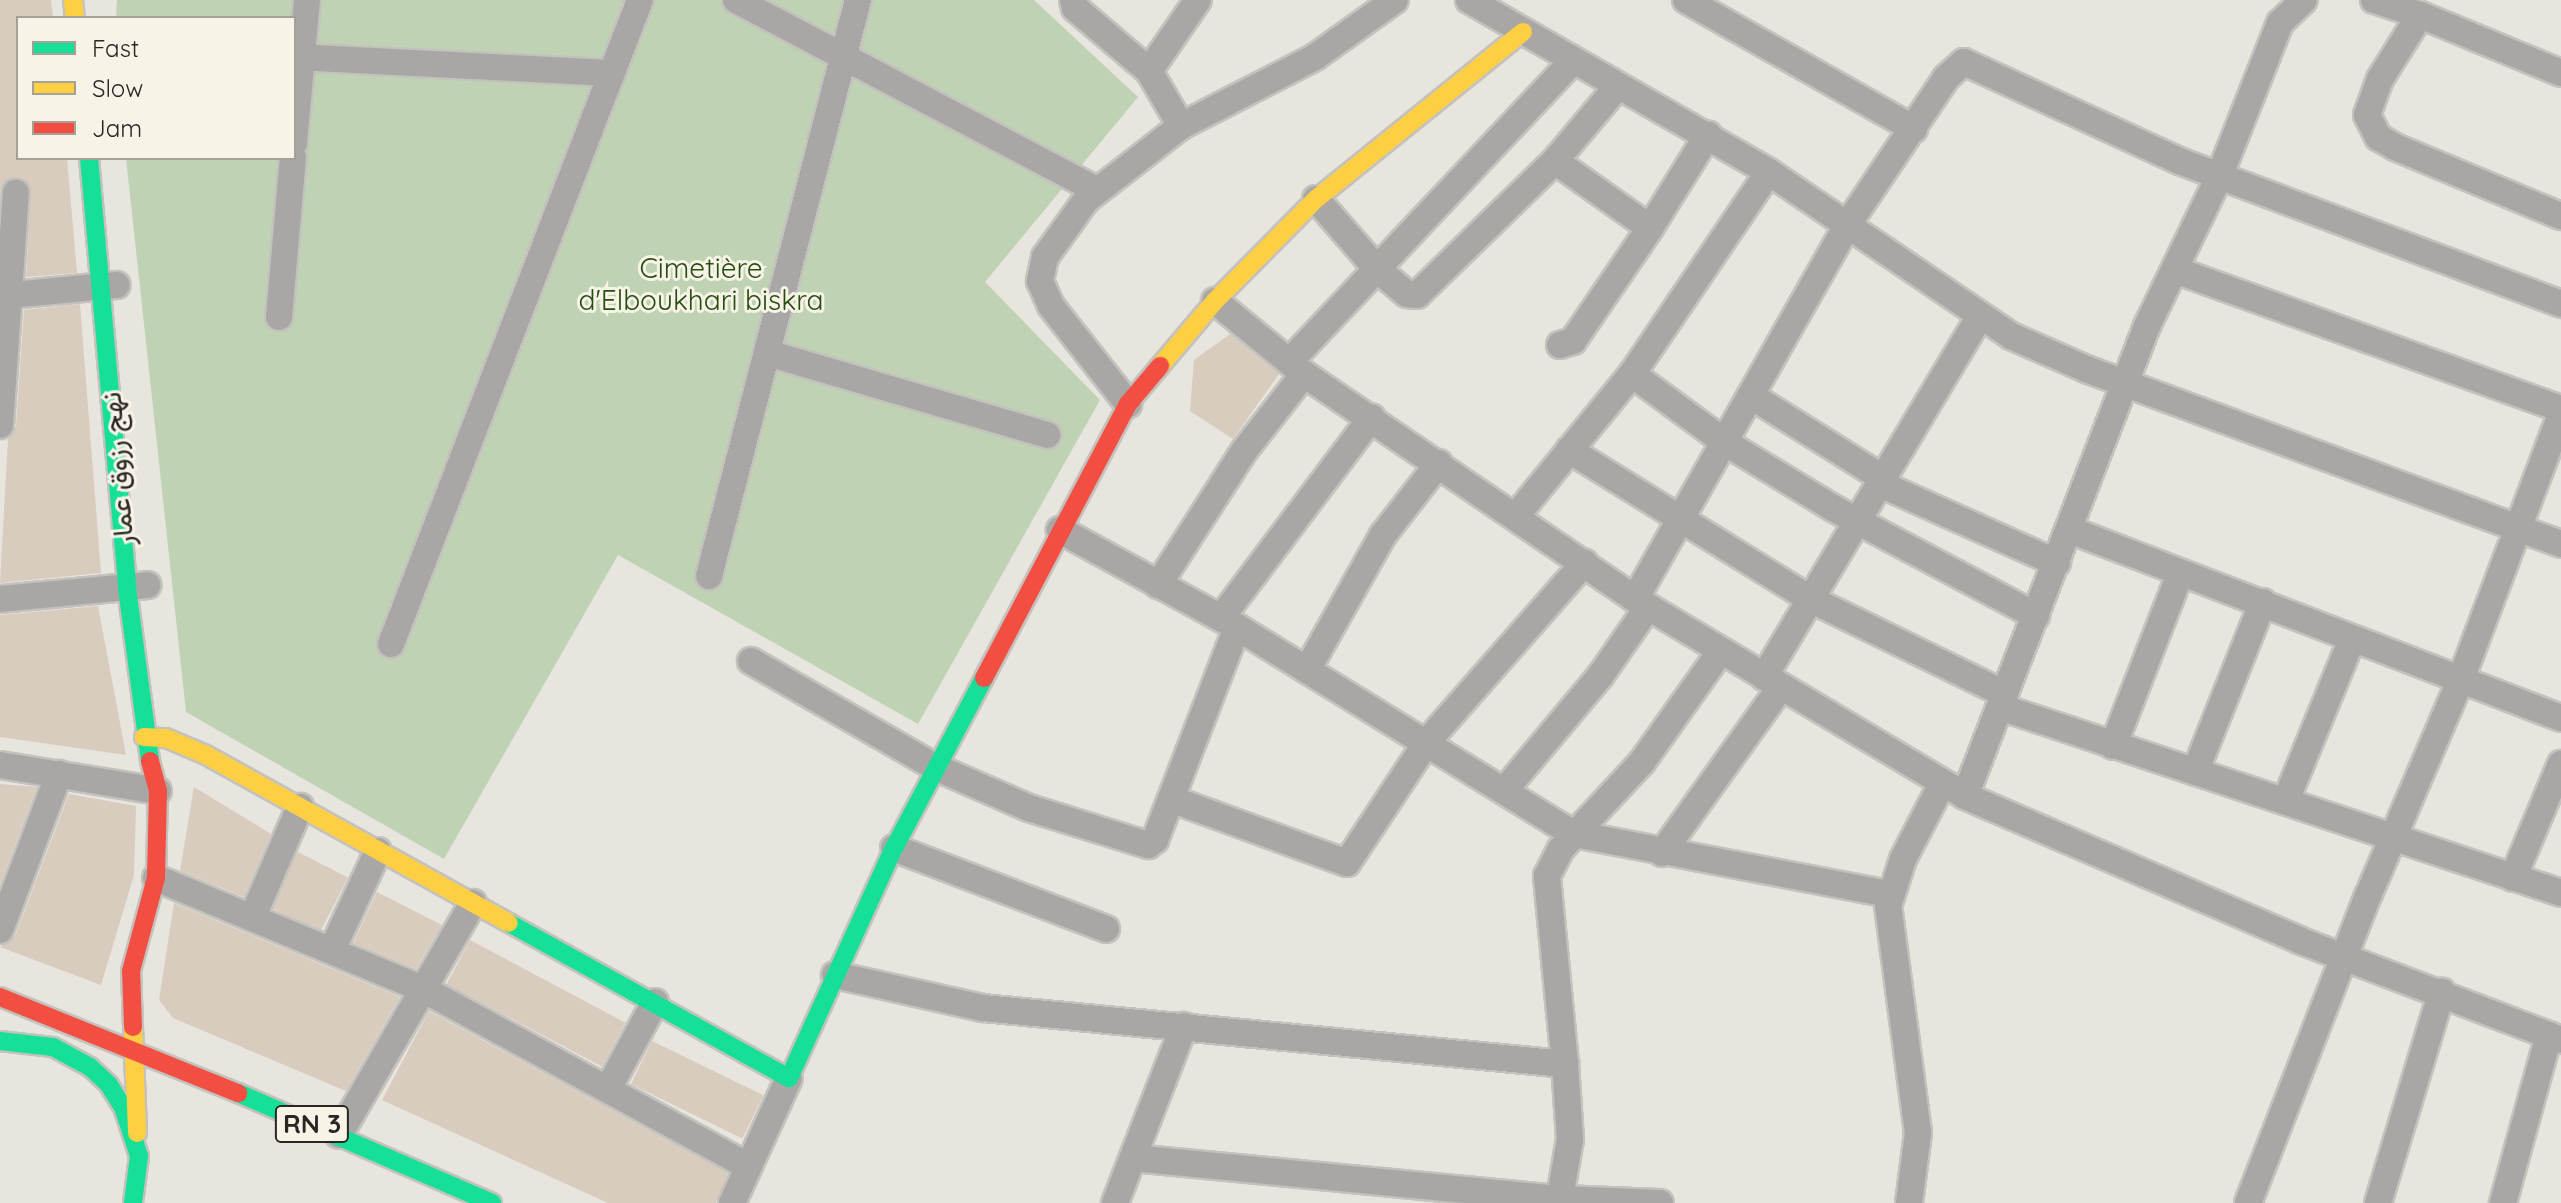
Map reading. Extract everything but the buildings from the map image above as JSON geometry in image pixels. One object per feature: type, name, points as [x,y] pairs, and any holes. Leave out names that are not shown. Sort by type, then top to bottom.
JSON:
[{"type":"main road","points":[[144,737],[166,738],[300,807],[789,1078],[894,848],[1128,404],[1215,301],[1316,199],[1523,32]]},
{"type":"main road","name":"نهج رزوق عمار","points":[[89,160],[110,286],[141,574],[144,737],[158,784]]},
{"type":"main road","name":"نهج رزوق عمار","points":[[107,160],[110,286],[141,574],[166,738],[158,784],[156,878],[131,971]]},
{"type":"main road","points":[[0,1041],[55,1048],[105,1006],[131,971]]},
{"type":"main road","points":[[131,971],[131,1047],[139,1156],[133,1203]]},
{"type":"main road","name":"RN 3","points":[[0,997],[131,1047],[492,1203]]},
{"type":"main road","points":[[0,1008],[55,1048],[90,1067],[116,1096],[139,1156]]},
{"type":"main road","name":"RN 3","points":[[55,1048],[131,1047]]},
{"type":"street","points":[[296,100],[298,57],[307,0]]},
{"type":"street","points":[[391,644],[640,0]]},
{"type":"street","points":[[736,0],[1097,190]]},
{"type":"street","points":[[709,576],[858,0]]},
{"type":"street","points":[[1073,0],[1075,8],[1149,71],[1181,126]]},
{"type":"street","points":[[1149,71],[1198,0]]},
{"type":"street","points":[[1128,404],[1051,306],[1040,281],[1045,257],[1097,190],[1181,126],[1315,57],[1395,0]]},
{"type":"street","points":[[1469,0],[1572,62],[1708,135],[1769,172],[1848,224],[1979,318],[2047,354],[2561,544]]},
{"type":"street","points":[[1686,0],[1914,129]]},
{"type":"street","points":[[1909,1203],[1918,1133],[1891,958],[1890,894],[2002,701],[2129,382],[2147,326],[2219,177],[2280,23],[2304,0]]},
{"type":"street","points":[[2374,0],[2420,15],[2561,73]]},
{"type":"street","points":[[2420,15],[2368,102],[2372,128],[2395,147],[2561,216]]},
{"type":"street","points":[[298,57],[612,73]]},
{"type":"street","points":[[1158,585],[1298,367],[1377,269],[1572,62]]},
{"type":"street","points":[[1504,791],[1601,675],[1642,603],[1682,518],[1848,224],[1946,78],[1964,62],[2219,177],[2561,304]]},
{"type":"street","points":[[1316,199],[1377,269],[1407,294],[1417,295],[1555,161],[1618,86]]},
{"type":"street","points":[[1560,345],[1573,341],[1650,228],[1708,135]]},
{"type":"street","points":[[279,317],[293,160]]},
{"type":"street","points":[[1555,161],[1650,228]]},
{"type":"street","points":[[1516,516],[1632,374],[1769,172]]},
{"type":"street","points":[[0,425],[5,295],[16,193]]},
{"type":"street","points":[[2175,270],[2561,412],[2461,679],[2346,954],[2248,1203]]},
{"type":"street","points":[[5,295],[110,286]]},
{"type":"street","points":[[1215,301],[1298,367],[1642,603],[1953,790],[2301,941],[2346,954],[2555,1037],[2503,1203]]},
{"type":"street","points":[[1662,853],[1772,682],[1810,599],[1979,318]]},
{"type":"street","points":[[767,353],[1047,435]]},
{"type":"street","points":[[1632,374],[1726,443],[1856,521],[2036,616]]},
{"type":"street","points":[[1753,397],[1880,480],[2057,563]]},
{"type":"street","points":[[751,661],[935,767],[1029,808],[1140,847],[1155,840],[1229,623],[1372,417]]},
{"type":"street","points":[[1569,450],[1810,599],[2002,701],[2113,746],[2286,800],[2561,893]]},
{"type":"street","points":[[1307,670],[1383,535],[1439,463]]},
{"type":"street","points":[[1060,530],[1229,623],[1574,834],[1890,894]]},
{"type":"street","points":[[2070,530],[2561,718]]},
{"type":"street","points":[[1171,799],[1347,863],[1426,743],[1584,563]]},
{"type":"street","points":[[0,599],[141,574]]},
{"type":"street","points":[[2113,746],[2180,574]]},
{"type":"street","points":[[2195,772],[2263,602]]},
{"type":"street","points":[[2286,800],[2352,639]]},
{"type":"street","points":[[1560,1201],[1570,1139],[1547,876],[1574,834],[1642,762],[1721,651]]},
{"type":"street","points":[[2513,878],[2561,764]]},
{"type":"street","points":[[0,765],[158,784]]},
{"type":"street","points":[[0,930],[59,774]]},
{"type":"street","points":[[253,916],[300,807]]},
{"type":"street","points":[[894,848],[1106,929]]},
{"type":"street","points":[[332,950],[378,851]]},
{"type":"street","points":[[156,878],[423,989],[748,1166]]},
{"type":"street","points":[[339,1135],[473,903]]},
{"type":"street","points":[[835,975],[983,1008],[1565,1064]]},
{"type":"street","points":[[2378,1203],[2442,991]]},
{"type":"street","points":[[608,1089],[655,1002]]},
{"type":"street","points":[[1115,1203],[1184,1026]]},
{"type":"street","points":[[732,1203],[789,1078]]},
{"type":"street","points":[[1133,1158],[1560,1201],[1660,1203]]},
{"type":"green space","name":"Cimetière d'Elboukhari biskra","points":[[117,0],[1034,0],[1138,97],[985,282],[1100,400],[918,724],[618,555],[444,859],[186,712],[126,160],[296,160],[296,16],[116,16]]},
{"type":"traffic: fast","points":[[89,160],[127,588],[150,761]]},
{"type":"traffic: fast","points":[[509,923],[789,1078],[894,848],[984,678]]},
{"type":"traffic: fast","points":[[0,1041],[53,1047],[90,1067],[109,1085],[123,1107],[139,1156],[133,1203]]},
{"type":"traffic: fast","points":[[238,1093],[492,1203]]},
{"type":"traffic: slow","points":[[73,0],[75,16]]},
{"type":"traffic: slow","points":[[1160,366],[1215,301],[1316,199],[1523,32]]},
{"type":"traffic: slow","points":[[144,737],[166,738],[206,755],[509,923]]},
{"type":"traffic: slow","points":[[133,1027],[137,1133]]},
{"type":"traffic: jam","points":[[984,678],[1128,404],[1160,366]]},
{"type":"traffic: jam","points":[[133,1027],[131,971],[156,878],[158,791],[150,761]]},
{"type":"traffic: jam","points":[[0,997],[238,1093]]}]
